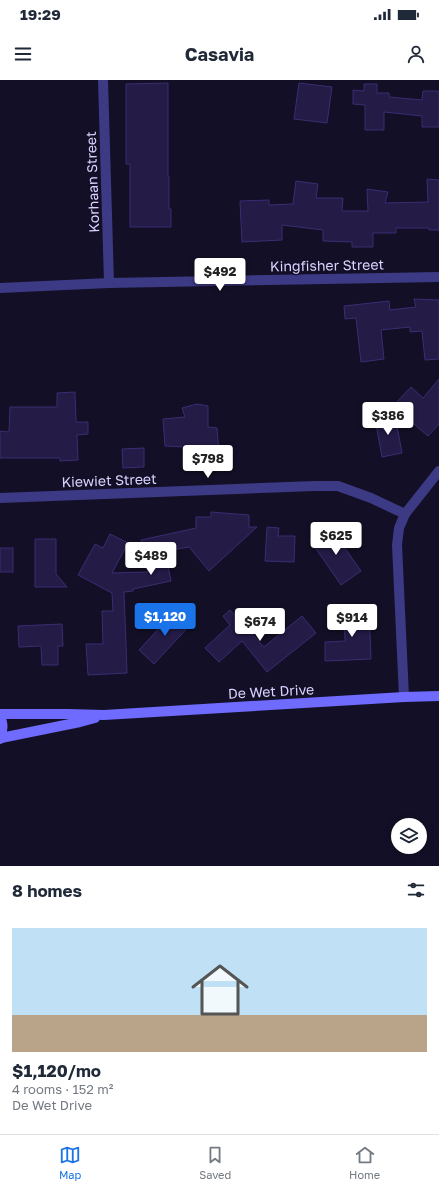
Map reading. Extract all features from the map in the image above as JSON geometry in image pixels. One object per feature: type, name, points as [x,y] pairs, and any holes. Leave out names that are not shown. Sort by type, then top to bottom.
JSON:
[{"type":"street","name":"Korhaan Street","points":[[103,80],[109,283]]},
{"type":"street","name":"Kingfisher Street","points":[[0,288],[109,283],[439,277]]},
{"type":"street","points":[[404,697],[397,545],[399,528],[405,514],[439,471]]},
{"type":"street","name":"Kiewiet Street","points":[[0,498],[338,486],[371,498],[405,514]]},
{"type":"street","name":"De Wet Drive","points":[[104,715],[80,722],[0,738],[3,726],[0,716],[68,714],[104,715],[439,696]]},
{"type":"building","points":[[168,83],[168,177],[171,227],[130,227],[130,164],[126,164],[126,84]]},
{"type":"building","points":[[299,83],[332,87],[327,123],[294,119]]},
{"type":"building","points":[[364,84],[377,84],[377,93],[389,93],[389,97],[422,100],[423,91],[439,91],[439,127],[422,127],[422,116],[384,112],[384,130],[365,130],[365,105],[353,104],[353,90],[364,91]]},
{"type":"building","points":[[427,179],[439,180],[439,230],[429,230],[429,228],[396,228],[396,233],[373,233],[373,247],[352,247],[352,242],[323,241],[323,230],[282,225],[282,240],[242,242],[240,201],[269,200],[269,205],[293,204],[296,181],[318,184],[316,198],[343,198],[342,211],[368,211],[367,189],[388,192],[385,203],[428,202]]},
{"type":"building","points":[[414,299],[439,300],[439,359],[425,360],[422,331],[410,332],[410,327],[381,330],[384,359],[361,362],[356,318],[345,319],[344,306],[389,301],[390,310],[416,307]]},
{"type":"building","points":[[439,379],[439,424],[428,436],[393,406],[411,387],[423,398]]},
{"type":"building","points":[[75,392],[76,422],[88,422],[88,434],[77,435],[78,460],[60,461],[60,458],[0,458],[0,431],[9,432],[10,407],[57,407],[57,393]]},
{"type":"building","points":[[197,404],[208,406],[208,427],[217,428],[219,453],[186,454],[184,447],[165,446],[163,419],[185,417],[182,408]]},
{"type":"building","points":[[395,415],[402,453],[382,457],[375,419]]},
{"type":"building","points":[[144,448],[144,467],[123,468],[122,449]]},
{"type":"building","points":[[211,512],[249,515],[249,527],[257,527],[209,571],[189,547],[165,551],[171,581],[124,592],[127,673],[88,675],[86,644],[103,644],[102,611],[113,611],[112,593],[78,575],[95,544],[103,548],[110,534],[128,543],[112,573],[148,572],[141,540],[196,528],[196,517],[211,517]]},
{"type":"building","points":[[267,527],[279,528],[278,536],[295,536],[294,562],[265,561]]},
{"type":"building","points":[[330,527],[361,571],[341,585],[310,540]]},
{"type":"building","points":[[35,539],[56,539],[56,574],[67,587],[35,587]]},
{"type":"building","points":[[0,548],[13,548],[13,572],[0,572]]},
{"type":"building","points":[[369,607],[371,659],[325,661],[325,642],[345,641],[344,608]]},
{"type":"building","points":[[176,610],[191,624],[154,664],[139,650]]},
{"type":"building","points":[[230,610],[264,647],[302,616],[316,633],[267,672],[242,641],[219,662],[205,648],[230,625],[223,616]]},
{"type":"building","points":[[62,624],[63,646],[58,646],[58,665],[42,665],[41,646],[19,647],[18,626]]}]
